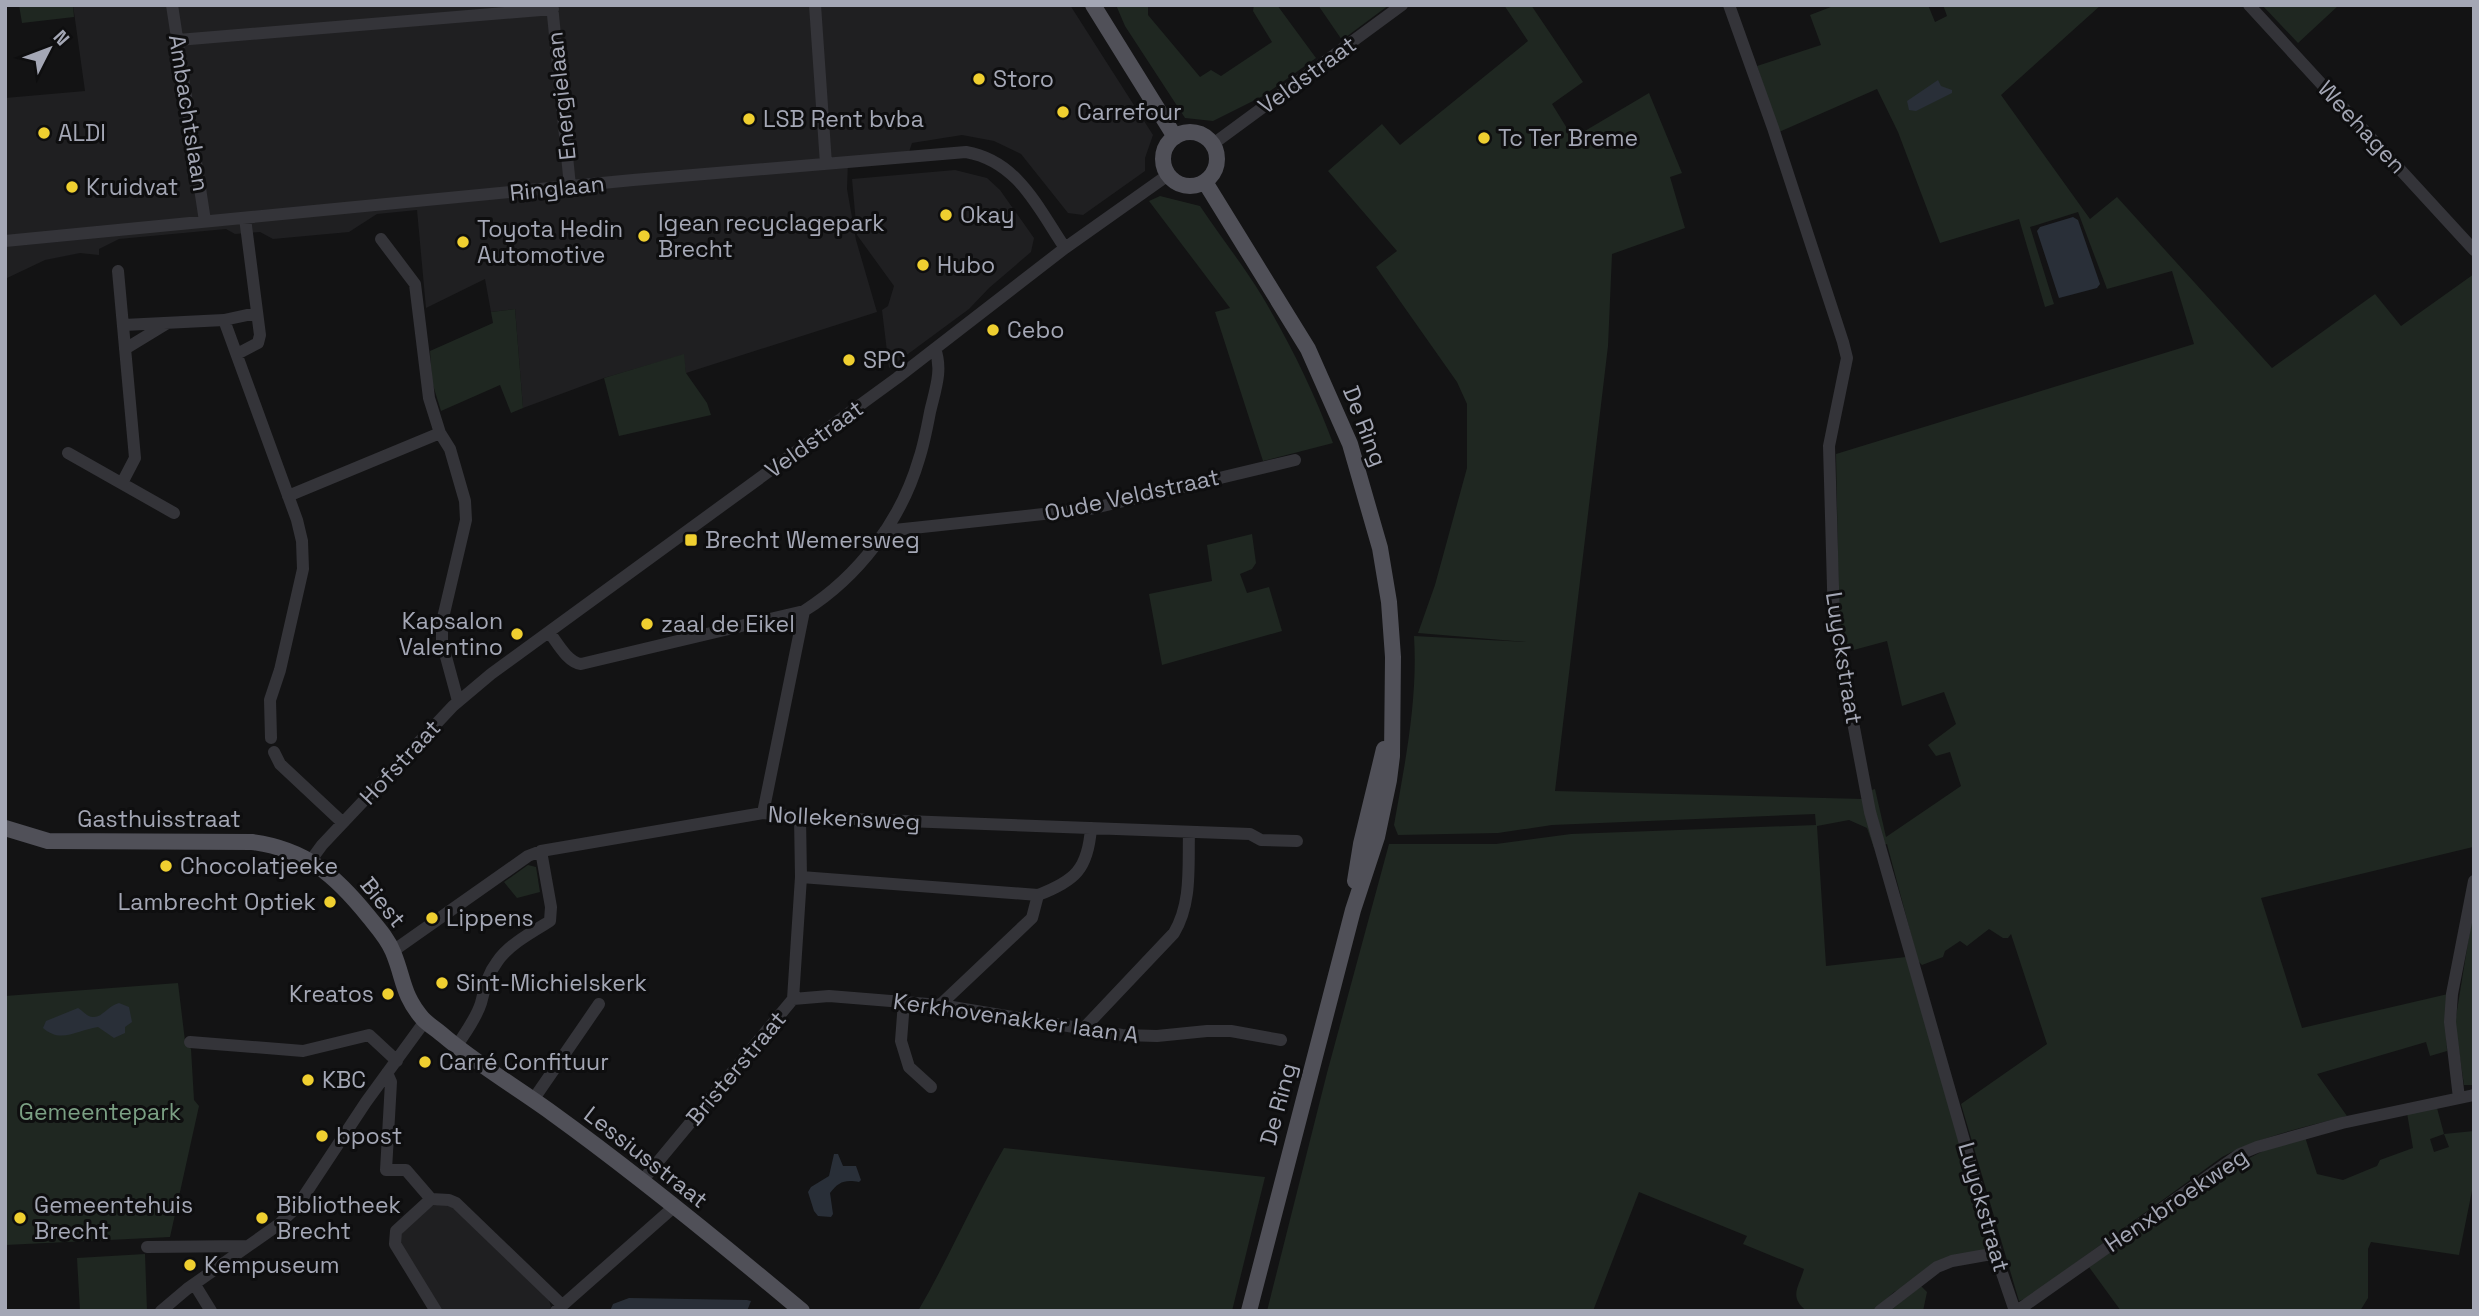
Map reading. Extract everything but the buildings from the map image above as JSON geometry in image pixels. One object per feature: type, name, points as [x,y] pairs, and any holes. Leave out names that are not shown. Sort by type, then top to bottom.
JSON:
[{"type":"main road","points":[[1093,5],[1175,137]]},
{"type":"main road","points":[[1190,132],[1213,144],[1216,167],[1205,182],[1191,186],[1182,185],[1168,175],[1163,160],[1165,151],[1175,137],[1190,132]]},
{"type":"main road","name":"De Ring","points":[[1205,182],[1308,349],[1350,444],[1380,548],[1389,602],[1393,657],[1390,780],[1377,837],[1353,910],[1249,1311]]},
{"type":"main road","name":"Gasthuisstraat","points":[[5,828],[48,841],[252,842],[273,845],[311,860]]},
{"type":"main road","name":"Biest","points":[[311,860],[322,867],[364,911],[393,951],[407,993],[425,1021],[456,1047]]},
{"type":"main road","name":"Lessiusstraat","points":[[456,1047],[533,1100],[675,1206],[802,1311]]},
{"type":"street","name":"Ambachtslaan","points":[[172,5],[205,221]]},
{"type":"street","points":[[815,5],[826,164]]},
{"type":"street","name":"Veldstraat","points":[[1213,144],[1402,5]]},
{"type":"street","name":"Luyckstraat","points":[[1729,5],[1773,128],[1847,358],[1829,446],[1834,622],[1870,812],[2016,1311]]},
{"type":"street","name":"Weehagen","points":[[2249,5],[2474,250]]},
{"type":"street","points":[[178,40],[552,7]]},
{"type":"street","name":"Energielaan","points":[[552,7],[570,186]]},
{"type":"street","name":"Ringlaan","points":[[5,241],[570,186],[966,152],[997,162],[1014,175],[1065,248]]},
{"type":"street","name":"Veldstraat","points":[[458,701],[936,349],[1065,248],[1168,175]]},
{"type":"street","points":[[237,354],[258,343],[260,335],[245,218]]},
{"type":"street","points":[[381,239],[415,284],[419,298],[424,371],[429,398],[440,433],[450,449],[465,501],[466,520],[442,622],[442,642],[458,701]]},
{"type":"street","points":[[118,271],[135,458],[122,483]]},
{"type":"street","points":[[124,325],[224,320],[256,313]]},
{"type":"street","points":[[224,320],[302,541],[303,569],[280,670],[270,699],[271,738]]},
{"type":"street","points":[[125,349],[166,324]]},
{"type":"street","points":[[549,632],[570,659],[581,664],[804,611],[824,598],[856,569],[885,531],[919,461],[940,366],[936,349]]},
{"type":"street","points":[[288,496],[440,433]]},
{"type":"street","points":[[68,453],[174,513]]},
{"type":"street","name":"Oude Veldstraat","points":[[885,531],[1090,509],[1295,460]]},
{"type":"street","points":[[763,813],[804,611]]},
{"type":"street","name":"Hofstraat","points":[[311,860],[342,823],[458,701]]},
{"type":"street","name":"Hofstraat","points":[[274,752],[280,764],[342,823]]},
{"type":"street","name":"Nollekensweg","points":[[393,951],[528,856],[541,851],[763,813],[800,817],[1250,834],[1261,840],[1297,841]]},
{"type":"street","name":"Bristerstraat","points":[[642,1181],[793,999],[801,877],[800,817]]},
{"type":"street","points":[[801,877],[1038,895],[1062,886],[1083,866],[1090,849],[1091,828]]},
{"type":"street","points":[[1085,1027],[1168,939],[1183,918],[1189,832]]},
{"type":"street","points":[[456,1047],[473,1020],[486,980],[497,961],[550,921],[551,907],[541,851]]},
{"type":"street","points":[[2459,1098],[2450,1022],[2452,994],[2474,881]]},
{"type":"street","points":[[940,1005],[1032,918],[1038,895]]},
{"type":"street","name":"Kerkhovenakker laan A","points":[[793,999],[829,996],[940,1005],[1122,1035],[1157,1036],[1231,1031],[1280,1040]]},
{"type":"street","points":[[904,1002],[901,1041],[909,1067],[931,1087]]},
{"type":"street","points":[[533,1100],[599,1004]]},
{"type":"street","points":[[161,1311],[296,1208],[425,1021]]},
{"type":"street","points":[[190,1042],[303,1051],[369,1035],[397,1061]]},
{"type":"street","points":[[387,1073],[391,1082],[386,1170],[406,1170],[431,1199]]},
{"type":"street","name":"Henxbroekweg","points":[[2016,1311],[2241,1154],[2342,1122],[2474,1095]]},
{"type":"street","points":[[436,1311],[395,1244],[394,1237],[396,1231],[431,1199],[456,1203],[559,1308],[675,1206]]},
{"type":"street","points":[[147,1247],[248,1246]]},
{"type":"street","points":[[1880,1311],[1937,1267],[1952,1261],[1997,1253]]},
{"type":"street","points":[[195,1285],[211,1311]]},
{"type":"shaded area","points":[[73,5],[1070,5],[1153,135],[1145,158],[1145,171],[1083,215],[1068,213],[1021,154],[994,141],[962,135],[912,143],[908,155],[848,161],[847,189],[856,240],[877,312],[686,373],[683,355],[604,378],[523,408],[515,309],[491,312],[485,279],[426,308],[417,210],[377,214],[349,232],[273,239],[260,232],[235,234],[226,229],[119,239],[99,249],[99,255],[80,253],[45,260],[5,279],[5,98],[85,91]]},
{"type":"shaded area","points":[[1938,80],[1941,86],[1952,90],[1952,93],[1916,111],[1909,110],[1907,101]]},
{"type":"shaded area","points":[[955,170],[987,178],[1000,190],[1034,238],[1031,252],[969,309],[889,368],[882,310],[888,306],[894,286],[857,235],[852,179]]},
{"type":"shaded area","points":[[2073,217],[2078,220],[2100,284],[2097,288],[2059,298],[2037,231],[2040,227]]},
{"type":"shaded area","points":[[119,1003],[129,1007],[132,1022],[125,1027],[125,1033],[114,1038],[98,1027],[63,1036],[43,1028],[46,1021],[78,1008],[89,1016],[96,1017]]},
{"type":"shaded area","points":[[834,1154],[838,1154],[843,1166],[856,1166],[861,1180],[846,1181],[836,1186],[830,1193],[833,1214],[831,1217],[818,1216],[808,1192],[811,1187],[829,1176]]},
{"type":"shaded area","points":[[448,1203],[549,1300],[549,1311],[440,1311],[399,1243],[400,1234],[430,1206]]},
{"type":"shaded area","points":[[629,1298],[751,1301],[747,1311],[610,1311],[613,1304]]},
{"type":"green space","points":[[19,5],[73,5],[74,17],[22,23]]},
{"type":"green space","points":[[1116,5],[1148,5],[1148,15],[1200,77],[1211,70],[1221,76],[1272,42],[1253,11],[1254,5],[1277,5],[1316,58],[1263,96],[1213,121],[1185,118],[1125,26]]},
{"type":"green space","points":[[1318,5],[1389,5],[1342,40]]},
{"type":"green space","points":[[1504,5],[1531,5],[1583,82],[1552,104],[1573,138],[1649,93],[1682,173],[1670,177],[1685,228],[1612,254],[1608,346],[1555,791],[1862,799],[1861,793],[1875,789],[1886,837],[1961,786],[1950,752],[1936,756],[1928,745],[1956,724],[1944,692],[1902,706],[1887,641],[1846,652],[1839,612],[1836,454],[2194,344],[2172,271],[2107,289],[2078,212],[2030,227],[2054,304],[2045,307],[2019,219],[1940,243],[1898,132],[1877,89],[1779,132],[1757,66],[1821,45],[1810,15],[1836,5],[1928,5],[1935,22],[1947,16],[1943,5],[2101,5],[2001,95],[2090,219],[2117,197],[2272,368],[2375,294],[2401,326],[2474,274],[2473,847],[2261,898],[2302,1028],[2448,994],[2447,1051],[2430,1056],[2426,1042],[2317,1074],[2347,1116],[2268,1138],[2222,1157],[2027,1298],[2019,1301],[1961,1104],[2047,1044],[2011,934],[2008,938],[2003,938],[1989,929],[1967,946],[1960,941],[1945,951],[1943,957],[1922,965],[1918,961],[1887,844],[1874,848],[1867,828],[1849,820],[1817,826],[1826,966],[1906,957],[1988,1241],[1985,1249],[1894,1292],[1873,1311],[1807,1311],[1796,1296],[1804,1269],[1743,1244],[1747,1236],[1639,1192],[1593,1311],[1267,1311],[1327,1073],[1389,844],[1496,844],[1571,834],[1816,825],[1815,814],[1552,825],[1498,833],[1398,835],[1394,825],[1412,708],[1414,636],[1526,642],[1418,633],[1435,585],[1467,468],[1467,404],[1457,382],[1376,267],[1397,251],[1328,171],[1382,124],[1400,145],[1528,41]]},
{"type":"green space","points":[[2262,5],[2339,5],[2298,43]]},
{"type":"green space","points":[[1160,196],[1200,206],[1262,296],[1292,350],[1333,443],[1263,461],[1215,312],[1230,308],[1149,201]]},
{"type":"green space","points":[[515,309],[523,408],[511,413],[500,385],[441,411],[432,382],[430,351],[493,323],[491,312]]},
{"type":"green space","points":[[684,354],[686,373],[707,403],[711,415],[619,436],[604,378]]},
{"type":"green space","points":[[1252,534],[1256,563],[1252,569],[1240,574],[1247,593],[1269,587],[1282,631],[1162,665],[1149,594],[1212,581],[1207,545]]},
{"type":"green space","points":[[528,865],[536,867],[540,892],[517,898],[504,882]]},
{"type":"green space","points":[[2474,905],[2474,1085],[2464,1085],[2455,1023]]},
{"type":"green space","name":"Gemeentepark","points":[[178,983],[185,1041],[191,1049],[194,1100],[199,1106],[170,1237],[5,1245],[5,996]]},
{"type":"green space","points":[[2437,1108],[2444,1134],[2474,1131],[2474,1181],[2459,1255],[2371,1242],[2368,1249],[2368,1298],[2360,1311],[2121,1311],[2089,1267],[2220,1173],[2267,1149],[2305,1137],[2317,1174],[2343,1180],[2377,1166],[2380,1160],[2413,1148],[2407,1113]],"holes":[[[2444,1134],[2449,1147],[2434,1152],[2430,1139]]]},
{"type":"green space","points":[[1004,1148],[1265,1177],[1232,1311],[918,1311]]},
{"type":"green space","points":[[145,1254],[147,1311],[80,1311],[77,1258]]},
{"type":"green space","points":[[1921,1286],[1927,1292],[1923,1311],[1890,1311]]},
{"type":"place","name":"Storo","points":[[979,79]]},
{"type":"place","name":"Carrefour","points":[[1063,112]]},
{"type":"place","name":"LSB Rent bvba","points":[[749,119]]},
{"type":"place","name":"ALDI","points":[[44,133]]},
{"type":"place","name":"Tc Ter Breme","points":[[1484,138]]},
{"type":"place","name":"Kruidvat","points":[[72,187]]},
{"type":"place","name":"Okay","points":[[946,215]]},
{"type":"place","name":"Igean recyclagepark Brecht","points":[[644,236]]},
{"type":"place","name":"Toyota Hedin Automotive","points":[[463,242]]},
{"type":"place","name":"Hubo","points":[[923,265]]},
{"type":"place","name":"Cebo","points":[[993,330]]},
{"type":"place","name":"SPC","points":[[849,360]]},
{"type":"place","name":"Brecht Wemersweg","points":[[691,540]]},
{"type":"place","name":"zaal de Eikel","points":[[647,624]]},
{"type":"place","name":"Kapsalon Valentino","points":[[517,634]]},
{"type":"place","name":"Chocolatjeeke","points":[[166,866]]},
{"type":"place","name":"Lambrecht Optiek","points":[[330,902]]},
{"type":"place","name":"Lippens","points":[[432,918]]},
{"type":"place","name":"Sint-Michielskerk","points":[[442,983]]},
{"type":"place","name":"Kreatos","points":[[388,994]]},
{"type":"place","name":"Carré Confituur","points":[[425,1062]]},
{"type":"place","name":"KBC","points":[[308,1080]]},
{"type":"place","name":"bpost","points":[[322,1136]]},
{"type":"place","name":"Gemeentehuis Brecht","points":[[20,1218]]},
{"type":"place","name":"Bibliotheek Brecht","points":[[262,1218]]},
{"type":"place","name":"Kempuseum","points":[[190,1265]]}]
